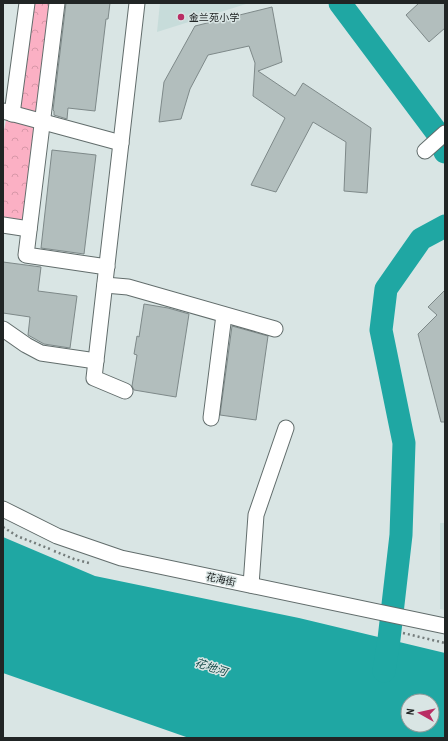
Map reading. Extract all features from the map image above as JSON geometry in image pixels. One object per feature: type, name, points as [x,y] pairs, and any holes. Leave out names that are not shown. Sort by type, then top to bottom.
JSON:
[{"type":"street","points":[[26,3],[8,113],[121,143]]},
{"type":"street","points":[[57,3],[26,254],[107,267]]},
{"type":"street","points":[[125,391],[94,378],[137,3]]},
{"type":"street","points":[[425,151],[445,133]]},
{"type":"street","points":[[3,225],[29,229]]},
{"type":"street","points":[[105,285],[128,287],[275,329]]},
{"type":"street","points":[[211,418],[224,314]]},
{"type":"street","points":[[3,329],[26,345],[41,353],[96,361]]},
{"type":"street","points":[[251,585],[256,515],[286,428]]},
{"type":"street","name":"花海街","points":[[3,509],[57,536],[121,558],[445,626]]},
{"type":"path","points":[[406,634],[445,643]]},
{"type":"shaded area","name":"金兰苑小学","points":[[160,3],[249,3],[157,32]]},
{"type":"shaded area","points":[[440,523],[445,523],[445,610],[440,609]]},
{"type":"green space","points":[[32,3],[52,3],[37,115],[19,111]]},
{"type":"green space","points":[[6,120],[36,127],[23,223],[3,220],[3,136]]},
{"type":"water","name":"花地河","points":[[3,537],[95,576],[299,618],[445,653],[445,738],[189,738],[3,673]]},
{"type":"building","points":[[66,3],[110,3],[108,19],[106,19],[95,111],[68,108],[67,119],[54,115],[53,110]]},
{"type":"building","points":[[419,3],[445,3],[445,28],[429,42],[406,15]]},
{"type":"building","points":[[272,7],[282,62],[258,71],[295,96],[303,83],[371,128],[367,193],[344,191],[346,142],[313,122],[276,192],[251,185],[285,118],[253,96],[255,63],[249,46],[208,55],[190,89],[181,119],[159,122],[164,82],[195,26]]},
{"type":"building","points":[[52,150],[96,155],[84,254],[41,248]]},
{"type":"building","points":[[3,262],[41,267],[38,291],[77,296],[70,348],[44,344],[28,335],[30,317],[3,313]]},
{"type":"building","points":[[445,290],[445,422],[441,422],[418,334],[437,315],[428,307]]},
{"type":"building","points":[[144,304],[168,308],[189,314],[176,397],[134,390],[132,386],[137,355],[134,354],[137,336],[139,337]]},
{"type":"building","points":[[232,326],[268,336],[256,420],[220,415]]},
{"type":"waterway","points":[[340,3],[438,134],[445,152]]},
{"type":"waterway","points":[[384,671],[401,535],[404,443],[381,330],[386,289],[421,239],[445,226]]},
{"type":"place","name":"金兰苑小学","points":[[181,17]]}]
